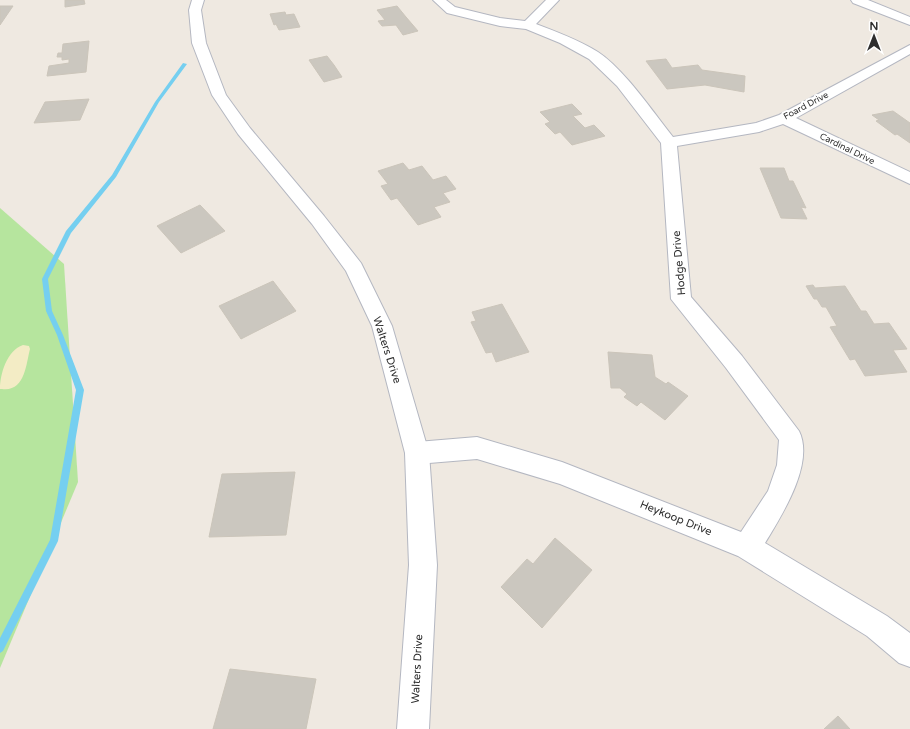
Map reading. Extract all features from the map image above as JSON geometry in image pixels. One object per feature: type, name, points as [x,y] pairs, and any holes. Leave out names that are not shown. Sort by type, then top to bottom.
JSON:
[{"type":"street","name":"Walters Drive","points":[[198,0],[195,10],[199,43],[219,95],[244,130],[318,220],[354,268],[382,326],[417,453],[423,565],[413,729]]},
{"type":"street","points":[[439,0],[451,10],[500,22],[528,25],[565,40],[594,56],[622,83],[669,143]]},
{"type":"street","points":[[528,25],[553,0]]},
{"type":"street","points":[[857,0],[910,21]]},
{"type":"street","name":"Foard Drive","points":[[669,143],[758,127],[784,118],[910,49]]},
{"type":"street","name":"Cardinal Drive","points":[[784,118],[910,179]]},
{"type":"street","name":"Hodge Drive","points":[[669,143],[681,299],[734,362],[791,438],[789,465],[779,497],[747,547]]},
{"type":"street","name":"Heykoop Drive","points":[[417,453],[477,448],[562,473],[747,547],[877,626],[910,652]]},
{"type":"green space","points":[[0,208],[64,264],[78,482],[0,668]]},
{"type":"sand","points":[[23,345],[29,346],[30,349],[20,382],[10,389],[0,389],[1,376],[9,357],[17,348]]},
{"type":"building","points":[[65,0],[84,0],[85,4],[65,7]]},
{"type":"building","points":[[0,6],[13,6],[0,25]]},
{"type":"building","points":[[397,6],[418,31],[403,35],[396,25],[382,26],[378,21],[385,20],[377,10]]},
{"type":"building","points":[[285,12],[286,15],[294,14],[300,27],[279,30],[276,24],[274,25],[270,14]]},
{"type":"building","points":[[89,41],[86,72],[47,76],[49,66],[69,63],[69,59],[62,60],[62,57],[57,57],[58,53],[62,53],[63,44]]},
{"type":"building","points":[[327,56],[342,77],[324,82],[309,60]]},
{"type":"building","points":[[666,59],[672,68],[698,65],[702,70],[745,76],[744,92],[705,85],[667,89],[646,61]]},
{"type":"building","points":[[89,99],[80,120],[34,123],[45,102]]},
{"type":"building","points":[[572,104],[582,114],[573,116],[585,128],[594,125],[605,136],[572,145],[560,132],[555,134],[545,124],[550,122],[540,112]]},
{"type":"building","points":[[893,111],[910,123],[910,143],[897,134],[895,135],[876,121],[879,120],[872,115]]},
{"type":"building","points":[[403,163],[409,170],[422,166],[433,180],[446,176],[456,189],[443,193],[450,202],[434,207],[441,217],[418,225],[397,198],[391,200],[381,186],[388,184],[378,171]]},
{"type":"building","points":[[760,168],[784,168],[789,181],[793,181],[806,208],[801,207],[807,219],[781,218]]},
{"type":"building","points":[[200,205],[225,231],[181,253],[157,226]]},
{"type":"building","points":[[273,281],[296,311],[241,339],[219,306]]},
{"type":"building","points":[[813,285],[815,288],[845,286],[861,311],[866,311],[874,324],[889,323],[907,349],[893,350],[907,372],[865,376],[855,359],[850,360],[830,327],[837,326],[826,307],[822,307],[817,299],[814,299],[806,286]]},
{"type":"building","points":[[502,304],[529,352],[496,362],[492,352],[486,353],[471,322],[476,321],[472,312]]},
{"type":"building","points":[[608,352],[652,355],[655,377],[666,384],[668,382],[688,396],[665,420],[641,402],[637,406],[624,397],[627,394],[620,388],[611,388]]},
{"type":"building","points":[[295,472],[286,535],[209,537],[222,474]]},
{"type":"building","points":[[555,538],[592,570],[542,628],[501,587],[527,559],[533,564]]},
{"type":"building","points":[[230,669],[316,679],[306,729],[213,729]]},
{"type":"building","points":[[838,716],[850,729],[824,729]]},
{"type":"waterway","points":[[0,648],[54,541],[80,390],[60,335],[49,311],[45,279],[68,232],[114,176],[157,102],[185,64]]}]
